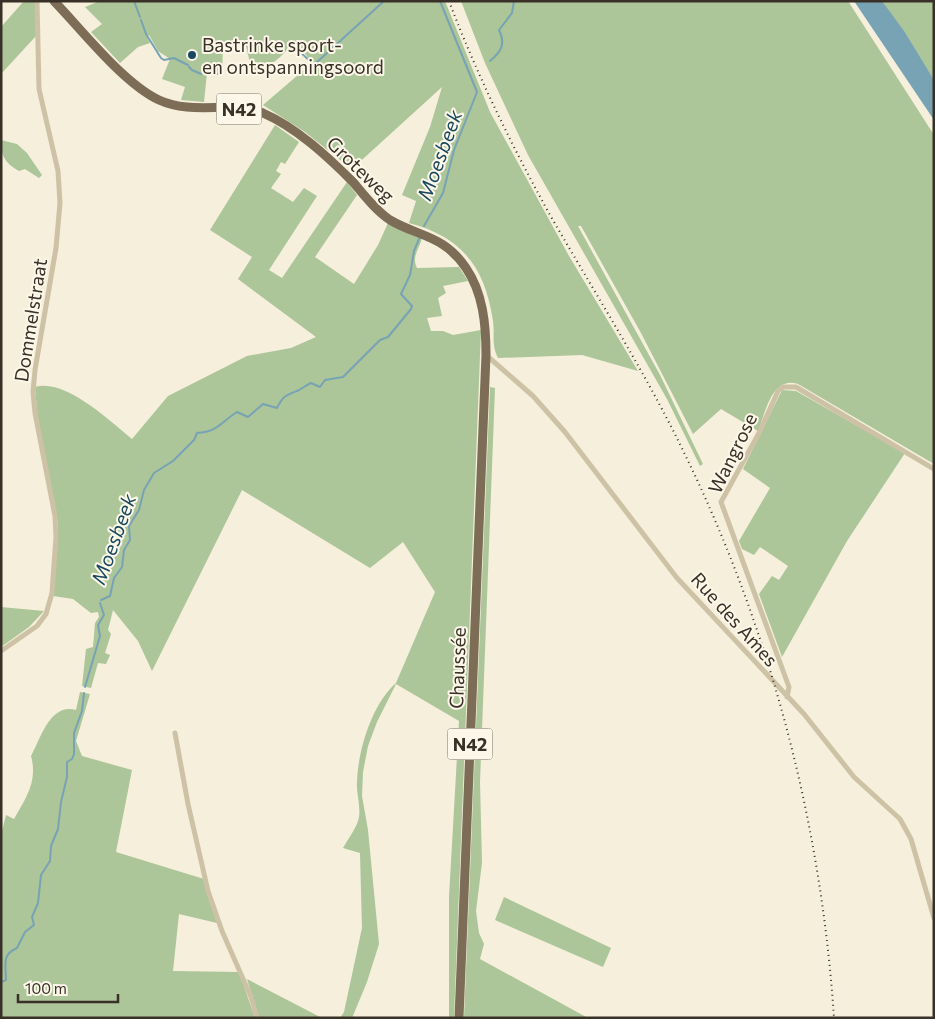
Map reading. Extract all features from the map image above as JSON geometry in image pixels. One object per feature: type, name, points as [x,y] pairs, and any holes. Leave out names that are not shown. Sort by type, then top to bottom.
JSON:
[{"type":"main road","name":"Groteweg","points":[[54,1],[116,66],[147,93],[159,100],[182,107],[246,109],[276,120],[329,158],[391,220],[443,244],[460,260],[478,292],[484,318],[486,355]]},
{"type":"main road","name":"Chaussée","points":[[459,1018],[486,355]]},
{"type":"street","name":"Dommelstraat","points":[[1,651],[36,626],[46,614],[52,593],[56,537],[55,516],[35,413],[33,392],[56,248],[60,203],[58,171],[39,89],[37,1]]},
{"type":"street","name":"Rue des Ames","points":[[486,355],[533,396],[565,432],[677,578],[787,697],[854,777],[908,829],[934,918]]},
{"type":"street","name":"Wangrose","points":[[787,697],[790,688],[721,502],[759,433],[778,391],[783,387],[796,387],[934,469]]},
{"type":"street","points":[[175,733],[194,833],[208,891],[222,931],[251,997],[257,1018]]},
{"type":"green space","points":[[24,1],[35,1],[36,36],[1,74],[1,27]]},
{"type":"green space","points":[[100,1],[445,1],[490,112],[569,256],[638,371],[582,355],[498,358],[494,344],[493,321],[489,302],[477,270],[457,246],[427,229],[409,223],[416,201],[402,195],[430,127],[442,87],[353,168],[305,132],[263,105],[312,63],[296,41],[272,63],[252,71],[245,42],[223,46],[222,75],[207,73],[204,102],[181,100],[185,87],[162,79],[170,59],[158,51],[149,35],[147,37],[150,43],[138,47],[120,63],[91,32],[102,24],[85,7]]},
{"type":"green space","points":[[461,1],[848,1],[934,135],[934,464],[798,384],[789,383],[782,385],[776,390],[767,405],[758,431],[721,409],[693,434],[641,333],[581,226],[578,226],[660,375],[703,464],[700,466],[667,399],[528,155],[485,63]]},
{"type":"green space","points":[[882,1],[934,1],[934,80]]},
{"type":"green space","points":[[275,125],[299,142],[285,164],[281,162],[276,171],[281,174],[271,188],[293,202],[304,188],[317,196],[269,270],[282,278],[347,182],[357,195],[315,257],[354,284],[378,245],[388,223],[422,238],[415,256],[417,268],[459,267],[468,281],[443,286],[446,293],[438,298],[442,316],[427,318],[431,331],[443,331],[453,335],[481,330],[454,1018],[449,1018],[449,897],[459,721],[396,684],[377,722],[368,746],[363,772],[362,796],[368,830],[379,944],[367,982],[352,1018],[340,1018],[344,1012],[362,928],[360,853],[343,848],[359,817],[357,786],[363,742],[373,715],[387,692],[396,683],[435,592],[403,542],[370,568],[242,490],[152,671],[138,641],[113,610],[108,630],[111,634],[105,653],[110,655],[106,664],[98,663],[91,688],[82,686],[86,649],[93,647],[95,623],[99,617],[98,612],[91,613],[73,599],[53,596],[58,524],[38,423],[35,387],[47,386],[73,395],[100,412],[132,439],[168,396],[247,356],[291,348],[316,337],[238,279],[252,257],[210,230]]},
{"type":"green space","points":[[1,140],[17,144],[27,153],[42,175],[39,178],[25,169],[19,171],[10,165],[3,155]]},
{"type":"green space","points":[[490,387],[495,388],[480,782],[482,863],[476,911],[479,933],[484,944],[480,959],[588,1018],[464,1018]]},
{"type":"green space","points":[[782,390],[796,391],[905,453],[847,541],[782,657],[759,594],[772,576],[779,580],[788,566],[760,547],[754,555],[742,549],[739,541],[770,488],[743,469]]},
{"type":"green space","points":[[1,607],[44,611],[29,627],[1,647]]},
{"type":"green space","points":[[80,692],[90,694],[76,741],[82,756],[132,770],[116,852],[204,879],[217,923],[179,914],[173,971],[239,972],[255,1018],[1,1018],[1,835],[6,815],[14,819],[30,789],[33,773],[31,756],[43,732],[53,717],[59,712],[67,709],[76,710]]},
{"type":"green space","points":[[504,897],[611,948],[603,967],[495,920]]},
{"type":"green space","points":[[247,979],[322,1018],[259,1018]]},
{"type":"water","points":[[854,1],[882,1],[904,31],[934,80],[934,120]]},
{"type":"waterway","points":[[134,1],[140,17]]},
{"type":"waterway","points":[[316,63],[384,1]]},
{"type":"waterway","name":"Moesbeek","points":[[424,226],[443,193],[454,150],[477,92],[440,1]]},
{"type":"waterway","name":"Moesbeek","points":[[490,61],[501,47],[502,39],[499,30],[512,13],[514,1]]},
{"type":"waterway","points":[[141,20],[146,34],[161,58],[164,60],[174,58],[188,65]]},
{"type":"waterway","points":[[298,50],[311,62]]},
{"type":"waterway","points":[[189,67],[201,74]]},
{"type":"waterway","points":[[209,74],[221,74]]},
{"type":"waterway","name":"Moesbeek","points":[[101,600],[110,596],[114,578],[122,567],[124,550],[130,540],[129,526],[139,510],[144,490],[154,473],[173,461],[194,440],[197,433],[215,429],[237,412],[248,417],[263,404],[277,408],[285,397],[311,383],[320,387],[325,380],[343,377],[380,340],[388,337],[411,309],[412,306],[401,294],[410,275],[414,251],[419,239]]},
{"type":"waterway","points":[[85,687],[100,636],[98,625],[104,615],[100,603]]},
{"type":"waterway","name":"Moesbeek","points":[[1,982],[6,980],[6,957],[17,948],[25,932],[34,925],[32,917],[38,903],[41,875],[50,861],[51,846],[58,829],[61,802],[67,777],[67,762],[72,759],[74,754],[74,733],[82,711],[84,693]]},
{"type":"railway","points":[[449,1],[483,83],[522,163],[663,411],[698,482],[730,555],[757,630],[800,782],[815,860],[827,939],[834,1018]]},
{"type":"place","name":"Bastrinke sport- en ontspanningsoord","points":[[192,55]]}]
